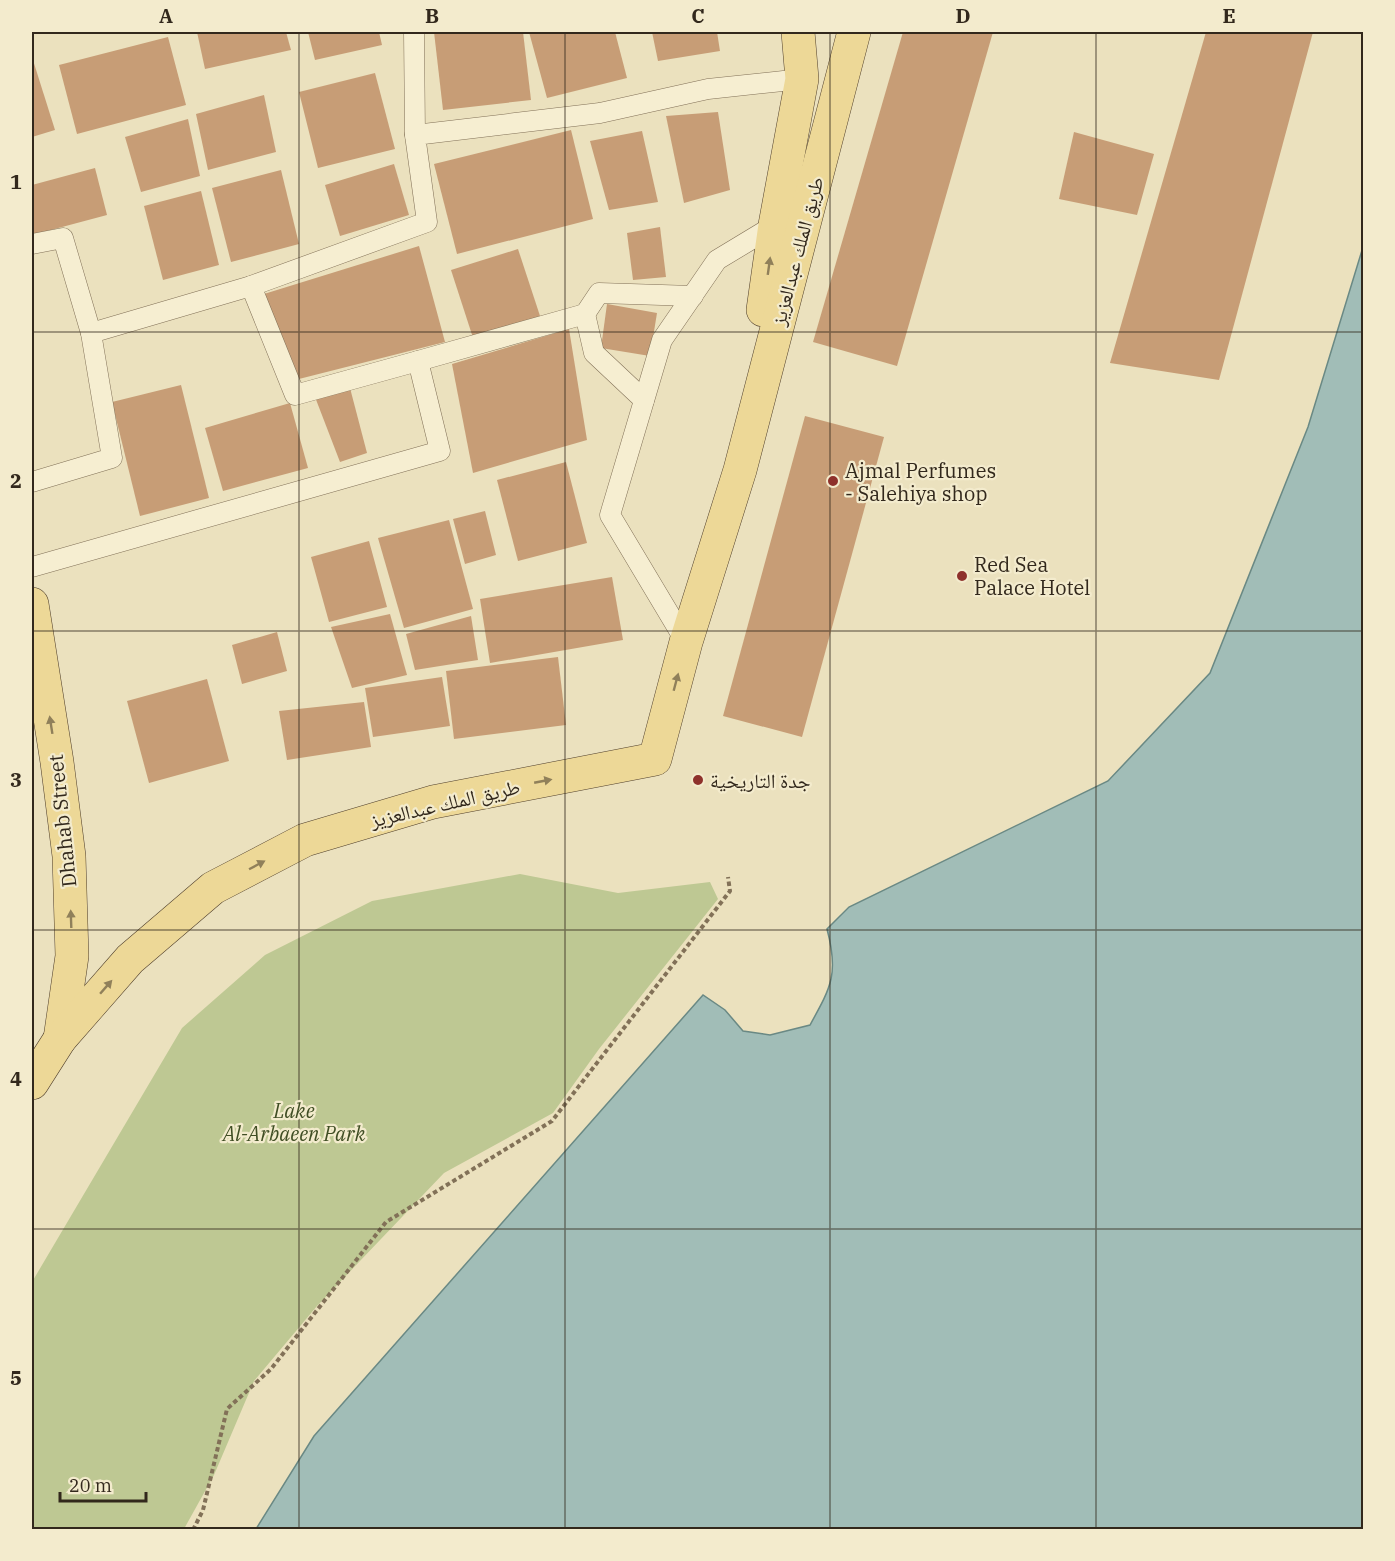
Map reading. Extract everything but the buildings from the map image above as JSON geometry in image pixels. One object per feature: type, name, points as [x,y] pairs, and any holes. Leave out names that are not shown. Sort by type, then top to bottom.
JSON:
[{"type":"main road","name":"طريق الملك عبدالعزيز","points":[[740,470],[775,225],[802,79],[798,32]]},
{"type":"main road","name":"طريق الملك عبدالعزيز","points":[[32,1083],[60,1040],[130,959],[213,888],[305,840],[433,802],[656,759],[686,642],[740,470],[854,32]]},
{"type":"main road","name":"Dhahab Street","points":[[32,604],[54,739],[69,856],[72,956],[60,1040]]},
{"type":"street","points":[[91,333],[251,286],[427,222],[415,135],[414,32]]},
{"type":"street","points":[[415,135],[600,112],[708,89],[802,79]]},
{"type":"street","points":[[686,642],[610,515],[662,340],[717,260],[775,225]]},
{"type":"street","points":[[32,244],[63,238],[91,333],[112,458],[32,482]]},
{"type":"street","points":[[251,286],[295,395],[585,314],[599,293],[693,296]]},
{"type":"street","points":[[585,314],[594,353],[644,400]]},
{"type":"street","points":[[32,567],[440,451],[417,361]]},
{"type":"path","points":[[193,1530],[203,1510],[226,1409],[271,1369],[386,1222],[552,1121],[730,891],[728,877]]},
{"type":"green space","name":"Lake Al-Arbaeen Park","points":[[520,874],[618,893],[710,882],[718,899],[599,1049],[553,1113],[444,1173],[317,1306],[254,1381],[214,1475],[184,1529],[32,1529],[32,1282],[182,1028],[265,955],[372,901]]},
{"type":"water","points":[[1363,247],[1363,1529],[256,1529],[314,1436],[703,995],[725,1010],[743,1031],[770,1035],[810,1025],[831,980],[831,944],[827,929],[849,907],[1108,781],[1210,673],[1308,427]]},
{"type":"place","name":"Ajmal Perfumes - Salehiya shop","points":[[833,481]]},
{"type":"place","name":"Red Sea Palace Hotel","points":[[962,576]]},
{"type":"place","name":"جدة التاريخية","points":[[698,780]]}]
